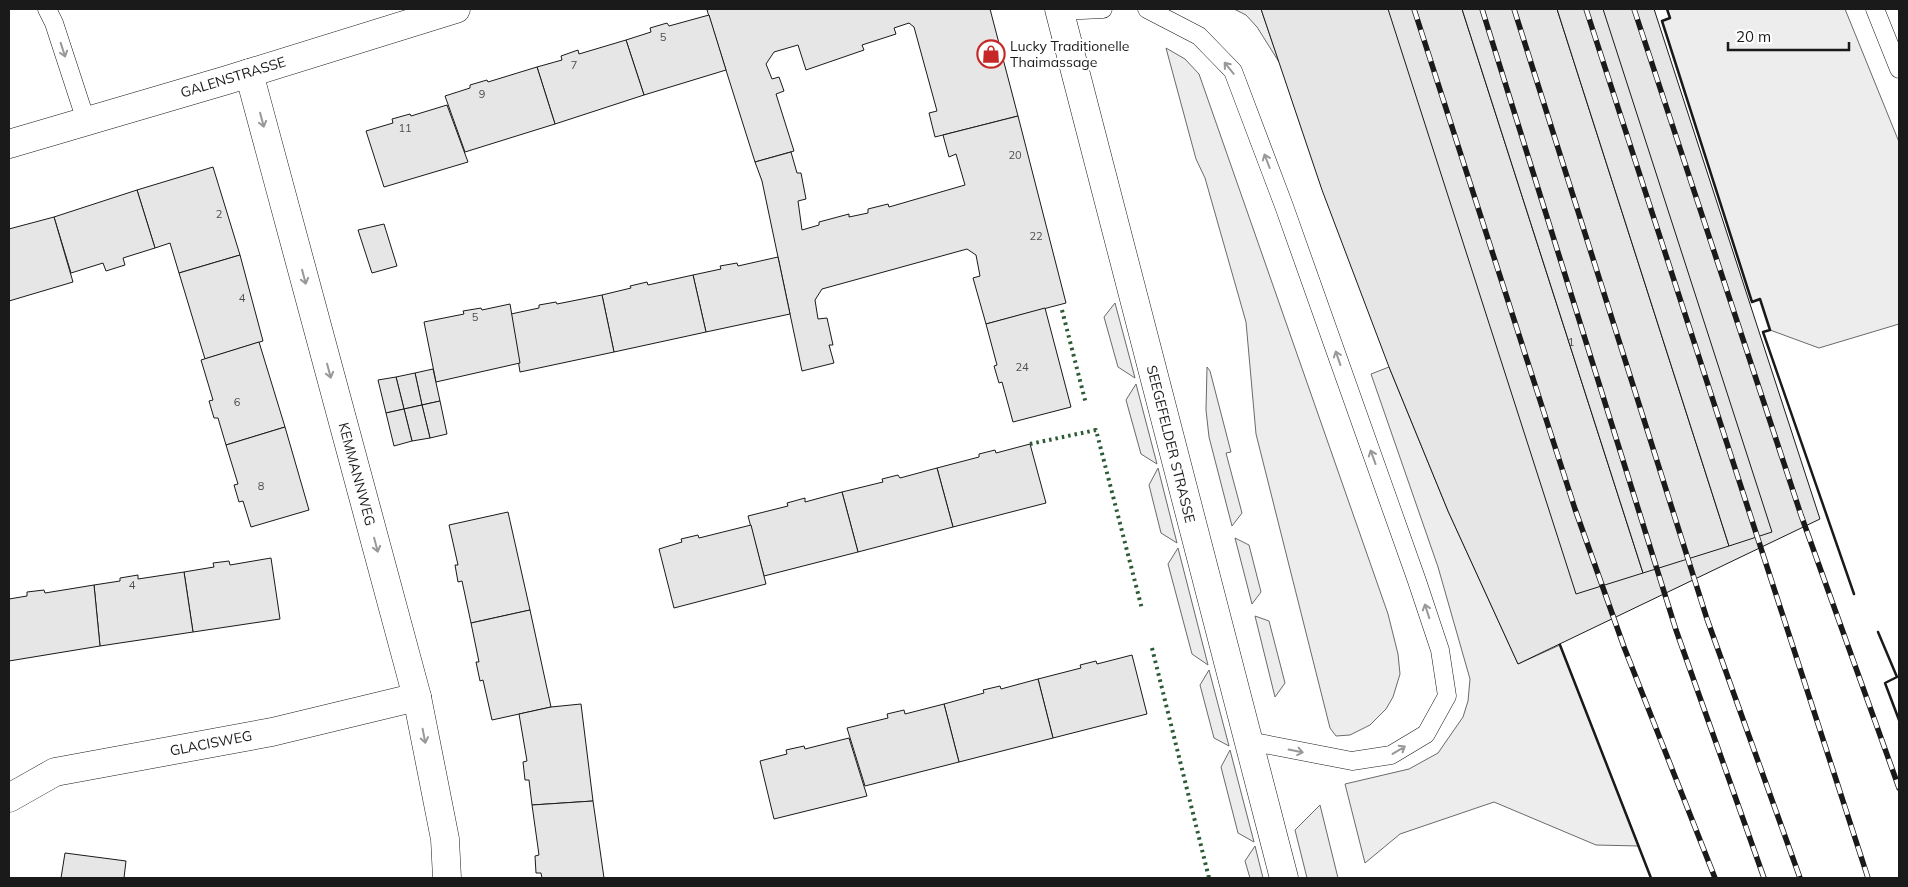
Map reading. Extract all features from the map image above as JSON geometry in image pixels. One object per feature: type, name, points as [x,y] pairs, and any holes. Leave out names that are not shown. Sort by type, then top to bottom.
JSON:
[{"type":"street","name":"GALENSTRASSE","points":[[9,144],[456,9]]},
{"type":"street","name":"SEEGEFELDER STRASSE","points":[[1059,10],[1284,878]]},
{"type":"street","name":"KEMMANNWEG","points":[[249,73],[417,697],[445,839],[447,878]]},
{"type":"street","name":"GLACISWEG","points":[[9,798],[55,772],[272,732],[417,697]]},
{"type":"lane","points":[[47,9],[54,23],[86,121]]},
{"type":"lane","points":[[1059,10],[1103,9]]},
{"type":"lane","points":[[1147,9],[1199,36],[1233,71],[1284,206],[1417,581],[1440,650],[1447,696],[1426,734],[1391,755],[1352,761],[1249,741]]},
{"type":"lane","points":[[1874,9],[1899,69]]},
{"type":"shaded area","points":[[1234,9],[1261,9],[1279,62],[1257,27],[1246,15]]},
{"type":"shaded area","points":[[1667,9],[1845,9],[1899,142],[1899,324],[1819,348],[1770,330],[1760,300],[1752,302],[1662,21],[1670,18]]},
{"type":"shaded area","points":[[1166,48],[1185,59],[1199,74],[1388,614],[1398,654],[1400,674],[1393,697],[1386,709],[1370,725],[1350,735],[1336,736],[1330,728],[1256,434],[1246,322],[1205,178],[1196,159]]},
{"type":"shaded area","points":[[1115,303],[1135,378],[1118,367],[1104,317]]},
{"type":"shaded area","points":[[1207,367],[1210,371],[1231,452],[1226,453],[1242,513],[1232,526],[1209,437],[1206,410]]},
{"type":"shaded area","points":[[1389,367],[1448,511],[1518,664],[1560,645],[1639,846],[1596,845],[1494,802],[1400,834],[1365,863],[1345,784],[1409,769],[1438,753],[1463,717],[1468,701],[1470,679],[1438,567],[1371,374]]},
{"type":"shaded area","points":[[1136,384],[1157,464],[1141,454],[1126,400]]},
{"type":"shaded area","points":[[1158,468],[1177,543],[1161,533],[1149,485]]},
{"type":"shaded area","points":[[1235,538],[1249,545],[1261,592],[1252,604]]},
{"type":"shaded area","points":[[1178,548],[1208,665],[1192,654],[1168,564]]},
{"type":"shaded area","points":[[1255,616],[1269,621],[1285,683],[1275,697]]},
{"type":"shaded area","points":[[1209,670],[1229,746],[1214,738],[1200,685]]},
{"type":"shaded area","points":[[1230,750],[1254,842],[1238,833],[1221,767]]},
{"type":"shaded area","points":[[1320,805],[1338,878],[1307,878],[1295,830]]},
{"type":"shaded area","points":[[1255,846],[1263,878],[1250,878],[1245,861]]},
{"type":"building","points":[[990,9],[1018,116],[935,137],[929,113],[937,111],[914,27],[909,23],[894,28],[896,34],[862,45],[864,50],[806,70],[798,45],[774,52],[766,64],[772,79],[779,77],[784,91],[776,94],[794,151],[755,162],[707,10]]},
{"type":"building","points":[[1261,9],[1654,9],[1820,519],[1518,664],[1448,511],[1389,367],[1322,190]]},
{"type":"building","points":[[1388,9],[1462,9],[1643,573],[1576,594]]},
{"type":"building","points":[[1462,9],[1557,9],[1729,546],[1643,573]]},
{"type":"building","points":[[1557,9],[1603,9],[1772,532],[1729,546]]},
{"type":"building","points":[[709,15],[726,70],[644,95],[626,40],[651,32],[650,28],[667,23],[669,26]]},
{"type":"building","points":[[626,40],[644,95],[555,124],[537,67],[562,60],[561,56],[578,50],[579,54]]},
{"type":"building","points":[[537,67],[555,124],[465,152],[445,96],[470,88],[470,85],[487,80],[488,82]]},
{"type":"building","points":[[447,105],[468,162],[384,187],[366,131],[393,123],[392,119],[410,114],[411,116]]},
{"type":"building","points":[[1018,116],[1066,303],[986,324],[973,278],[980,276],[976,255],[967,249],[822,289],[815,300],[818,319],[827,318],[833,345],[829,345],[834,363],[802,371],[762,181],[755,162],[791,152],[797,173],[801,173],[806,199],[798,201],[802,230],[819,225],[819,222],[849,214],[849,217],[868,213],[868,209],[888,204],[889,207],[965,185],[956,154],[949,157],[943,135]]},
{"type":"building","points":[[213,167],[240,255],[179,273],[170,243],[155,248],[137,190]]},
{"type":"building","points":[[137,190],[155,248],[123,258],[125,265],[106,271],[103,263],[71,273],[54,217]]},
{"type":"building","points":[[54,217],[73,282],[9,301],[9,229]]},
{"type":"building","points":[[384,224],[397,266],[372,273],[358,230]]},
{"type":"building","points":[[240,255],[263,341],[205,359],[179,273]]},
{"type":"building","points":[[778,257],[790,314],[706,332],[693,275],[721,269],[720,266],[737,263],[738,266]]},
{"type":"building","points":[[693,275],[706,332],[614,352],[602,295],[647,282],[648,285]]},
{"type":"building","points":[[602,295],[614,352],[520,372],[511,314],[539,308],[539,305],[556,302],[557,304]]},
{"type":"building","points":[[510,304],[520,363],[436,382],[424,322],[464,314],[463,311],[481,308],[482,310]]},
{"type":"building","points":[[1045,308],[1071,407],[1013,422],[1002,382],[999,383],[994,366],[997,365],[986,324]]},
{"type":"building","points":[[259,342],[285,427],[226,445],[218,418],[214,418],[209,401],[213,400],[201,360]]},
{"type":"building","points":[[433,369],[440,401],[422,405],[415,373]]},
{"type":"building","points":[[415,373],[422,405],[404,409],[396,377]]},
{"type":"building","points":[[396,377],[404,409],[386,413],[378,380]]},
{"type":"building","points":[[440,401],[447,434],[430,438],[422,405]]},
{"type":"building","points":[[422,405],[430,438],[412,441],[404,409]]},
{"type":"building","points":[[404,409],[412,441],[394,446],[386,413]]},
{"type":"building","points":[[285,427],[309,510],[251,527],[243,501],[239,502],[234,485],[238,484],[226,445]]},
{"type":"building","points":[[1030,444],[1046,503],[953,527],[937,468],[979,457],[979,454],[995,450],[996,453]]},
{"type":"building","points":[[937,468],[953,527],[858,552],[842,492],[883,482],[882,479],[898,475],[900,478]]},
{"type":"building","points":[[842,492],[858,552],[764,576],[748,516],[788,506],[787,503],[805,498],[805,502]]},
{"type":"building","points":[[508,512],[530,610],[471,623],[462,581],[458,582],[455,565],[458,565],[449,525]]},
{"type":"building","points":[[751,525],[766,584],[674,608],[659,549],[682,542],[681,539],[698,535],[699,538]]},
{"type":"building","points":[[271,558],[280,619],[193,632],[184,572],[214,567],[213,563],[229,561],[230,565]]},
{"type":"building","points":[[184,572],[193,632],[100,646],[94,585],[120,581],[120,578],[138,575],[138,579]]},
{"type":"building","points":[[94,585],[100,646],[9,661],[9,599],[27,596],[27,592],[44,590],[45,593]]},
{"type":"building","points":[[530,610],[551,707],[492,720],[483,680],[480,681],[476,662],[479,662],[471,623]]},
{"type":"building","points":[[1132,655],[1147,714],[1053,738],[1038,679],[1081,668],[1080,665],[1096,661],[1097,664]]},
{"type":"building","points":[[1038,679],[1053,738],[959,762],[944,704],[984,693],[983,690],[1000,686],[1001,689]]},
{"type":"building","points":[[581,704],[593,801],[532,805],[529,780],[525,780],[523,762],[527,761],[519,714],[551,707]]},
{"type":"building","points":[[944,704],[959,762],[865,786],[847,728],[888,718],[887,714],[904,710],[905,714]]},
{"type":"building","points":[[849,738],[867,796],[774,819],[760,761],[787,754],[786,750],[804,746],[805,749]]},
{"type":"building","points":[[593,801],[604,878],[542,878],[541,873],[536,873],[535,856],[539,855],[532,805]]},
{"type":"building","points":[[65,853],[126,861],[124,878],[61,878]]},
{"type":"railway","points":[[1414,9],[1575,509],[1624,647],[1715,878]]},
{"type":"railway","points":[[1482,9],[1676,630],[1764,878]]},
{"type":"railway","points":[[1514,9],[1707,619],[1800,878]]},
{"type":"railway","points":[[1586,9],[1868,878]]},
{"type":"railway","points":[[1634,9],[1801,515],[1899,788]]},
{"type":"hedge","points":[[1062,310],[1086,404]]},
{"type":"hedge","points":[[1030,444],[1096,430],[1142,609]]},
{"type":"hedge","points":[[1152,648],[1209,878]]},
{"type":"wall","points":[[1667,9],[1670,18],[1662,21],[1752,302],[1760,299],[1770,330],[1763,332],[1854,594]]},
{"type":"wall","points":[[1878,632],[1897,677],[1885,683],[1899,720]]},
{"type":"wall","points":[[1560,645],[1651,878]]},
{"type":"place","name":"Lucky Traditionelle Thaimassage","points":[[991,54]]}]
